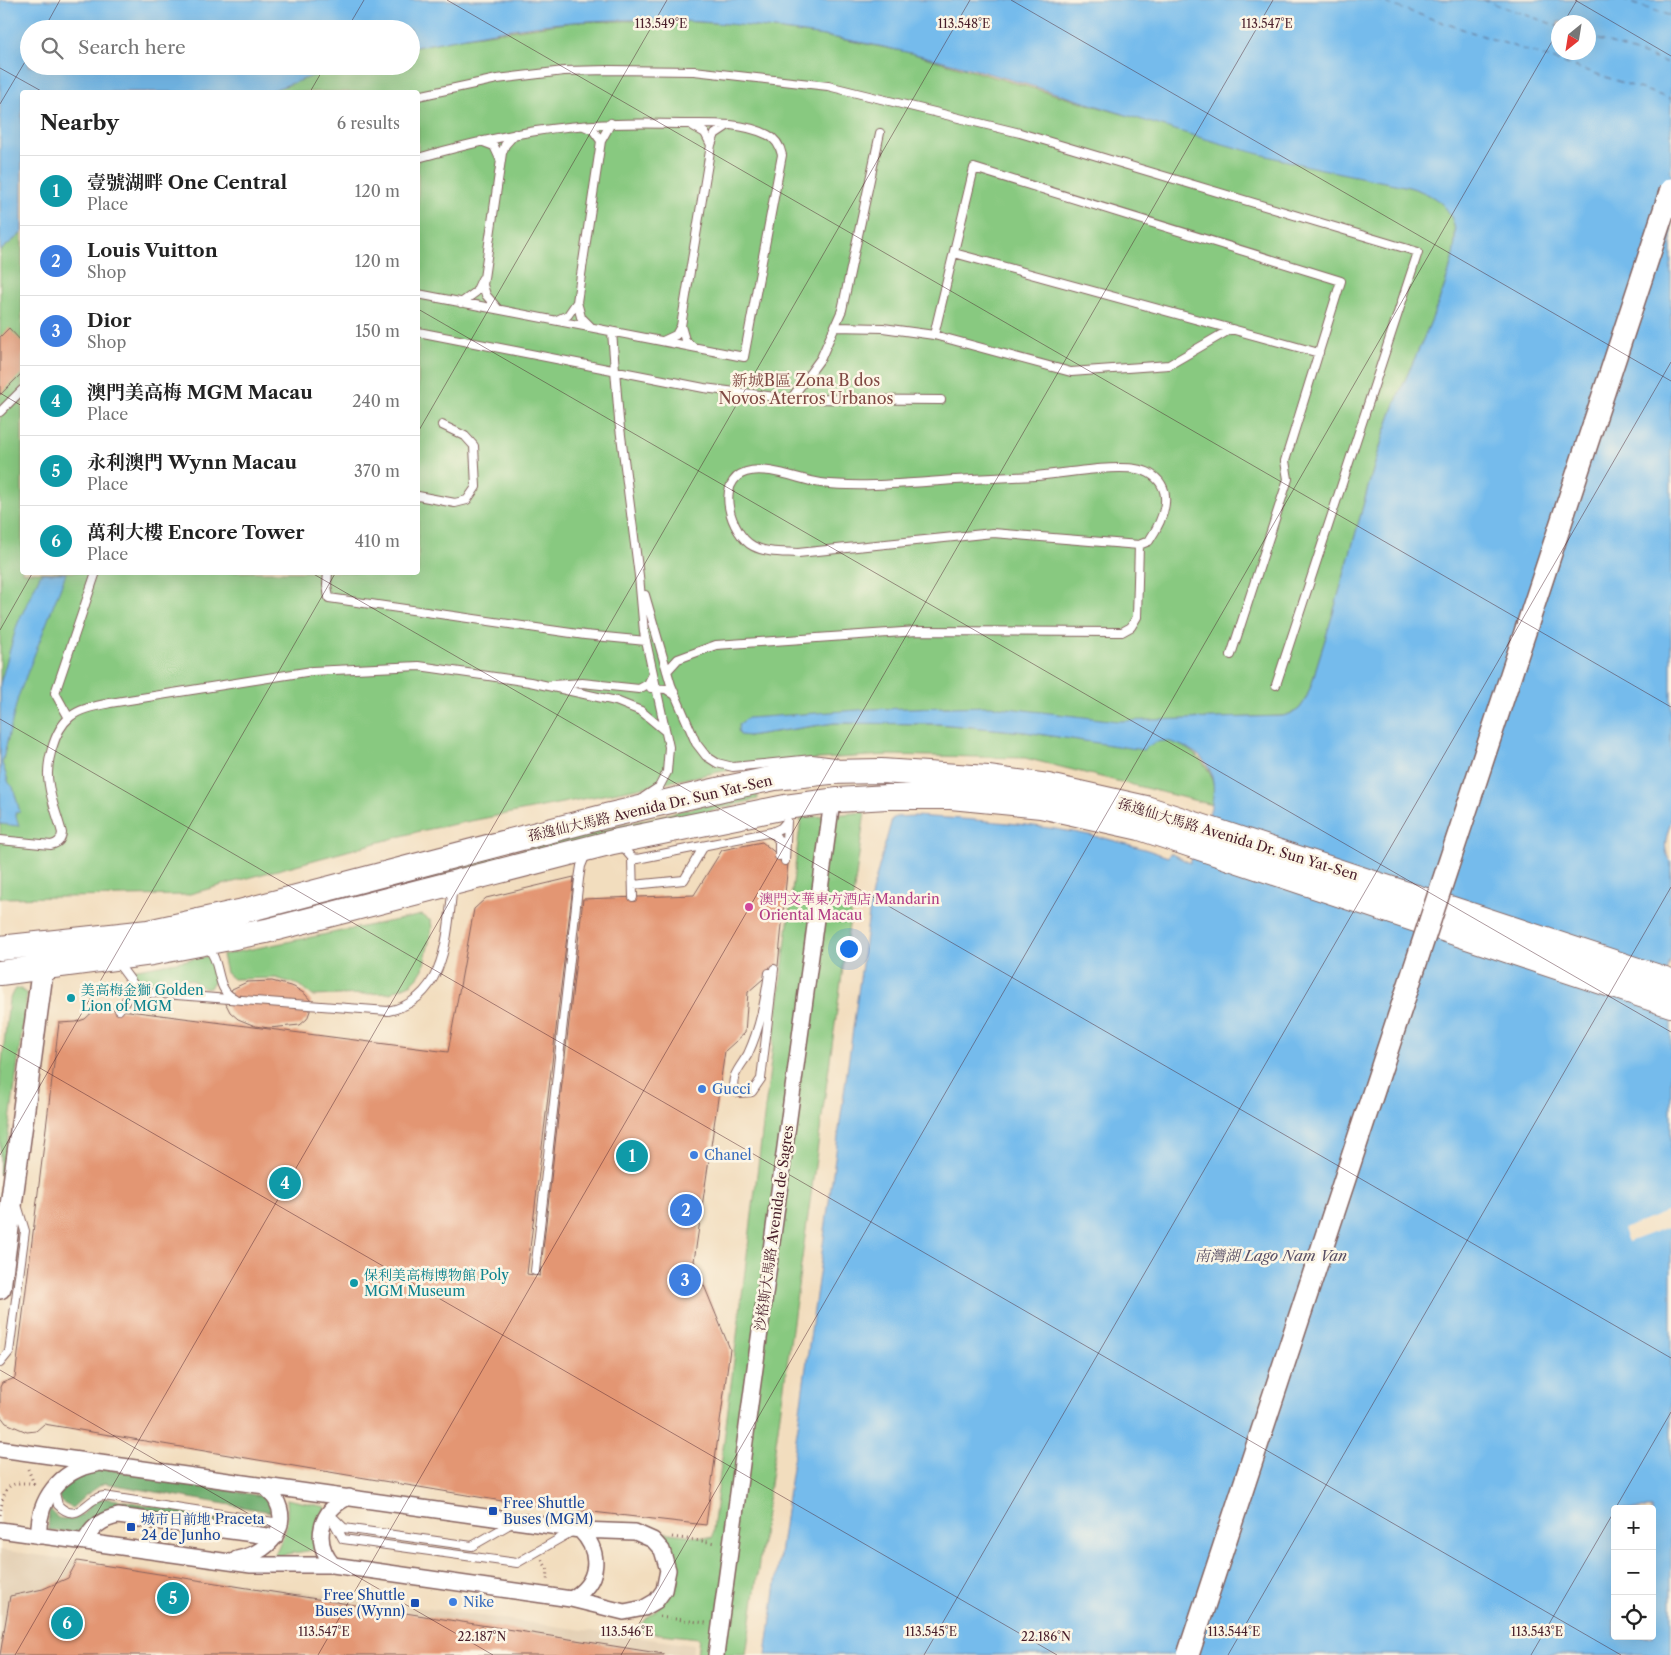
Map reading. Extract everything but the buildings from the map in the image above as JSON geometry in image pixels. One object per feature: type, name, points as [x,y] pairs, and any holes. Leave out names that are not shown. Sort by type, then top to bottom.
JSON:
[{"type":"main road","points":[[1188,1655],[1671,189]]},
{"type":"main road","name":"孫逸仙大馬路 Avenida Dr. Sun Yat-Sen","points":[[0,952],[46,944],[148,932],[239,912],[498,840],[722,789],[775,778],[861,771],[988,778],[1048,786],[1094,795],[1193,822],[1671,981]]},
{"type":"main road","points":[[722,789],[768,792],[780,799],[786,814]]},
{"type":"main road","name":"孫逸仙大馬路 Avenida Dr. Sun Yat-Sen","points":[[0,973],[112,959],[202,944],[329,917],[552,856],[613,842],[786,814],[832,801],[886,797],[951,797],[1042,806],[1140,828],[1670,1005]]},
{"type":"main road","points":[[0,1288],[6,1190],[46,944]]},
{"type":"street","name":"沙格斯大馬路 Avenida de Sagres","points":[[716,1655],[832,801]]},
{"type":"street","points":[[0,1449],[516,1521],[578,1529],[635,1532],[647,1536],[662,1550],[667,1563],[668,1577],[664,1590],[650,1605],[638,1611],[624,1612],[572,1599],[333,1565],[251,1565],[0,1530]]},
{"type":"street","points":[[39,1536],[42,1508],[54,1486],[68,1474],[83,1467],[110,1464]]},
{"type":"street","points":[[224,1561],[256,1554],[268,1546],[277,1530],[277,1502],[264,1486]]},
{"type":"street","points":[[333,1565],[323,1550],[322,1524],[328,1512],[337,1503],[349,1497]]},
{"type":"street","points":[[85,1542],[100,1523],[118,1516],[277,1530]]},
{"type":"street","points":[[572,1599],[588,1586],[595,1567],[593,1547],[578,1529]]},
{"type":"lane","points":[[420,96],[497,79],[564,71],[694,71],[828,86],[1020,133],[1418,252],[1276,686]]},
{"type":"lane","points":[[593,328],[581,317],[577,302],[601,141],[611,123]]},
{"type":"lane","points":[[420,157],[479,141],[515,134],[611,123],[687,124],[727,126],[754,130],[770,136],[780,146],[782,155],[744,357],[420,294]]},
{"type":"lane","points":[[687,124],[705,133],[711,145]]},
{"type":"lane","points":[[583,126],[593,130],[601,141]]},
{"type":"lane","points":[[662,342],[676,335],[681,326],[711,145],[715,134],[727,126]]},
{"type":"lane","points":[[791,399],[821,358],[842,310],[880,133]]},
{"type":"lane","points":[[461,303],[476,292],[483,274],[500,159],[505,145],[515,134]]},
{"type":"lane","points":[[479,141],[494,146],[500,159]]},
{"type":"lane","points":[[934,335],[974,168],[1341,281],[1285,461],[1288,479],[1231,655]]},
{"type":"lane","points":[[954,253],[1318,353]]},
{"type":"lane","points":[[483,274],[486,295],[501,311]]},
{"type":"lane","points":[[555,321],[568,315],[577,302]]},
{"type":"lane","points":[[681,326],[685,340],[693,347]]},
{"type":"lane","points":[[836,327],[883,328],[934,335],[1071,372],[1170,365],[1231,329]]},
{"type":"lane","points":[[420,332],[704,388],[791,399],[941,400]]},
{"type":"lane","points":[[579,814],[636,800],[652,793],[659,787],[668,764],[669,747],[646,641],[619,420],[612,332]]},
{"type":"lane","points":[[0,412],[20,392]]},
{"type":"lane","points":[[420,496],[455,503],[466,500],[476,487],[474,446],[465,436],[442,425]]},
{"type":"lane","points":[[1123,468],[1147,471],[1160,480],[1166,496],[1166,510],[1149,541],[1139,545],[993,533],[798,553],[772,551],[753,546],[739,534],[729,509],[728,491],[734,479],[746,472],[771,472],[822,483],[883,484],[1037,476],[1123,468]]},
{"type":"lane","points":[[667,671],[678,658],[716,645],[917,631],[1122,632],[1131,627],[1138,617],[1139,545]]},
{"type":"lane","points":[[69,718],[55,693],[95,575]]},
{"type":"lane","points":[[328,575],[327,585],[330,598],[585,635],[646,641]]},
{"type":"lane","points":[[639,576],[675,695],[696,743],[706,756],[717,763],[733,767],[823,760],[861,771]]},
{"type":"lane","points":[[0,840],[42,844],[57,843],[61,838],[62,833],[48,784],[49,758],[69,718],[94,706],[312,671],[419,666],[547,686],[623,703],[647,715],[665,731]]},
{"type":"lane","points":[[639,689],[648,684],[653,674]]},
{"type":"lane","points":[[547,686],[582,683],[639,689],[655,687],[666,689],[675,695]]},
{"type":"lane","points":[[632,858],[637,859],[768,833],[781,828],[786,814]]},
{"type":"lane","points":[[768,833],[775,835],[779,841],[782,858],[786,814]]},
{"type":"lane","points":[[613,842],[623,847],[632,858],[633,897]]},
{"type":"lane","points":[[633,885],[684,880],[704,846]]},
{"type":"lane","points":[[535,1270],[579,879],[583,859],[591,847]]},
{"type":"lane","points":[[552,856],[571,864],[579,879]]},
{"type":"lane","points":[[112,959],[120,963],[130,980],[141,991],[150,994],[388,1011],[400,1009],[414,1002],[429,987],[439,966],[445,944],[454,883]]},
{"type":"lane","points":[[202,944],[214,953],[223,988],[230,997],[239,1000]]},
{"type":"lane","points":[[771,971],[761,1079],[752,1092],[739,1093],[734,1090],[733,1079],[754,1040],[760,1022],[771,971]]},
{"type":"lane","points":[[119,1010],[131,990],[130,980]]},
{"type":"lane","points":[[0,1363],[9,1352],[25,1231],[6,1190]]},
{"type":"lane","points":[[54,1486],[56,1502],[62,1509],[71,1512],[80,1511],[93,1499],[104,1496],[277,1530]]},
{"type":"lane","points":[[328,1512],[344,1528],[472,1546],[516,1521]]},
{"type":"lane","points":[[328,1512],[343,1539],[516,1563],[578,1529]]},
{"type":"path","points":[[635,1532],[731,1545]]},
{"type":"path","points":[[537,1551],[548,1570],[545,1595]]},
{"type":"path","points":[[624,1612],[720,1625]]},
{"type":"shaded area","points":[[0,1550],[693,1645],[692,1655],[0,1655]]},
{"type":"green space","points":[[665,20],[745,25],[825,36],[907,52],[1279,159],[1409,187],[1433,197],[1445,207],[1450,214],[1455,231],[1454,250],[1449,272],[1431,321],[1399,393],[1385,431],[1329,627],[1306,698],[1300,708],[1283,716],[1171,720],[1174,742],[1200,759],[1206,766],[1213,784],[1213,805],[1025,758],[887,755],[770,762],[420,831],[186,895],[0,898],[0,251],[20,235],[20,575],[420,575],[420,90],[273,90],[316,75],[420,75],[420,46],[459,38],[573,22]],"holes":[[[949,707],[1144,749],[1025,732],[939,724],[834,723],[748,736],[848,711]]]},
{"type":"green space","points":[[750,794],[758,796],[758,799],[279,918],[52,952],[328,897]]},
{"type":"green space","points":[[865,812],[746,1655],[697,1655],[699,1638],[633,1631],[659,1607],[667,1555],[652,1531],[712,1538],[801,818]]},
{"type":"green space","points":[[422,915],[431,921],[432,928],[423,969],[412,983],[390,993],[313,996],[299,985],[276,978],[233,979],[226,973],[222,955]]},
{"type":"green space","points":[[209,956],[215,979],[210,988],[203,988],[190,980],[172,978],[161,978],[149,986],[144,986],[136,980],[132,970]]},
{"type":"green space","points":[[19,988],[27,994],[3,1174],[0,1174],[0,1079],[9,1000],[14,990]]},
{"type":"green space","points":[[107,1469],[267,1497],[271,1512],[104,1483],[86,1495],[72,1508],[61,1502],[58,1495],[66,1483],[85,1473]]},
{"type":"green space","points":[[106,1498],[267,1525],[261,1530],[113,1513],[88,1534],[48,1530],[49,1508],[58,1518],[73,1520],[83,1514],[92,1502]]},
{"type":"green space","points":[[287,1499],[326,1507],[316,1528],[313,1539],[314,1550],[274,1556],[285,1529]]},
{"type":"water","name":"南灣湖 Lago Nam Van","points":[[0,0],[1671,0],[1671,821],[1666,851],[1671,861],[1671,958],[1656,1013],[1671,1017],[1671,1655],[766,1655],[872,892],[892,819],[914,816],[1042,827],[1106,839],[1168,857],[1170,853],[1190,863],[1209,815],[1213,799],[1213,783],[1209,768],[1199,756],[1182,746],[1167,741],[1158,742],[1143,750],[1025,732],[939,724],[834,723],[748,736],[740,735],[738,730],[739,724],[748,718],[872,709],[990,706],[1118,721],[1283,716],[1298,710],[1306,698],[1313,680],[1385,431],[1399,393],[1431,321],[1449,272],[1454,250],[1455,231],[1450,214],[1440,202],[1425,193],[1409,187],[1311,167],[1222,144],[996,75],[939,60],[824,36],[730,24],[667,20],[573,22],[512,29],[420,46],[420,20],[20,20],[20,75],[316,75],[273,90],[20,90],[20,235],[0,251]]},
{"type":"water","points":[[40,575],[65,575],[18,697],[2,763],[9,783],[13,787],[20,812],[15,813],[19,826],[0,824],[0,684],[17,625]]},
{"type":"pier","points":[[1671,1210],[1671,1226],[1628,1242],[1623,1229]]},
{"type":"ferry route","points":[[1376,0],[1671,99]]},
{"type":"ferry route","points":[[1483,0],[1551,24]]},
{"type":"ferry route","points":[[1622,0],[1671,16]]},
{"type":"ferry route","points":[[1596,39],[1671,64]]},
{"type":"place","name":"澳門文華東方酒店 Mandarin Oriental Macau","points":[[749,907]]},
{"type":"place","name":"美高梅金獅 Golden Lion of MGM","points":[[71,998]]},
{"type":"place","name":"Gucci","points":[[702,1089]]},
{"type":"place","name":"Chanel","points":[[694,1155]]},
{"type":"place","name":"壹號湖畔 One Central","points":[[632,1156]]},
{"type":"place","name":"澳門美高梅 MGM Macau","points":[[285,1183]]},
{"type":"place","name":"Louis Vuitton","points":[[686,1210]]},
{"type":"place","name":"Dior","points":[[685,1280]]},
{"type":"place","name":"保利美高梅博物館 Poly MGM Museum","points":[[354,1283]]},
{"type":"place","name":"Free Shuttle Buses (MGM)","points":[[493,1511]]},
{"type":"place","name":"城市日前地 Praceta 24 de Junho","points":[[131,1527]]},
{"type":"place","name":"永利澳門 Wynn Macau","points":[[173,1598]]},
{"type":"place","name":"Nike","points":[[453,1602]]},
{"type":"place","name":"Free Shuttle Buses (Wynn)","points":[[415,1603]]},
{"type":"place","name":"萬利大樓 Encore Tower","points":[[67,1623]]},
{"type":"district","name":"新城B區 Zona B dos Novos Aterros Urbanos","points":[[806,389]]}]
